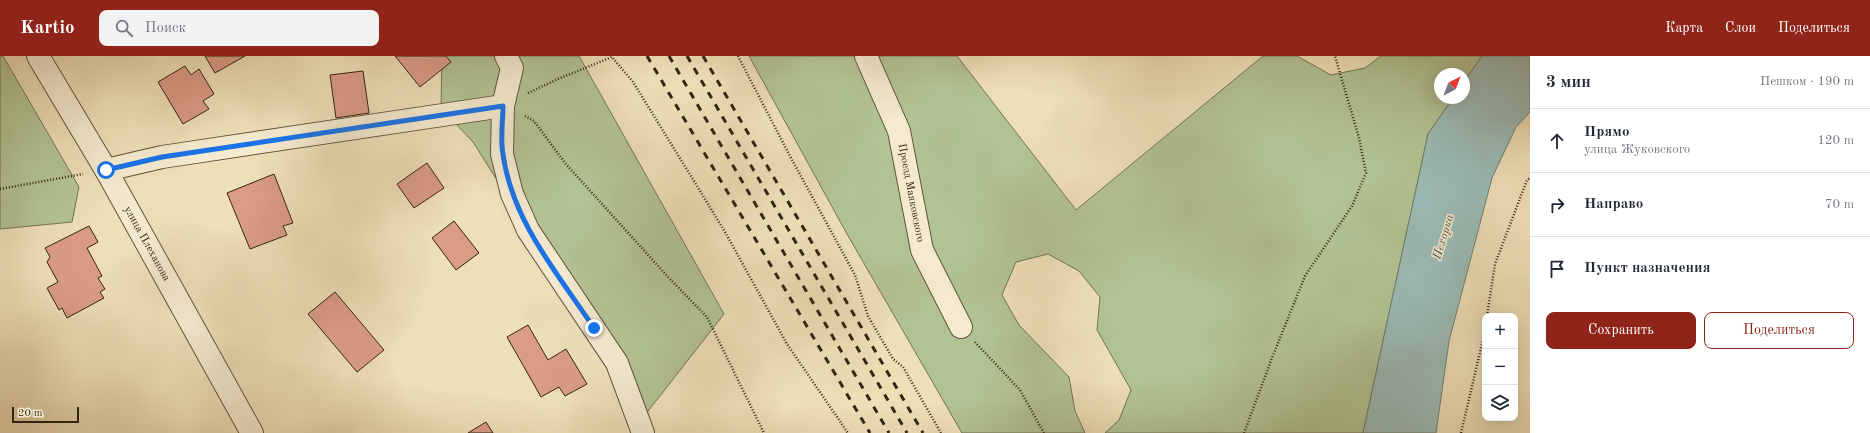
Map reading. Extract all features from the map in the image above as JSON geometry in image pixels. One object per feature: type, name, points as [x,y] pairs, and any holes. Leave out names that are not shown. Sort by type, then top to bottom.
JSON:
[{"type":"street","name":"улица Плеханова","points":[[38,56],[106,170],[252,433]]},
{"type":"street","points":[[506,56],[512,68],[503,106],[502,154],[512,194],[528,230],[617,362],[643,433]]},
{"type":"street","name":"Проезд Маяковского","points":[[866,56],[899,131],[922,250],[961,328]]},
{"type":"street","points":[[106,170],[162,157],[503,106]]},
{"type":"path","points":[[738,56],[791,158],[855,275],[868,316],[875,329],[893,359],[903,367],[941,433]]},
{"type":"path","points":[[1244,433],[1305,276],[1352,206],[1366,173],[1359,138],[1335,56]]},
{"type":"path","points":[[503,106],[558,79],[612,57],[633,82],[698,187],[787,344],[848,433]]},
{"type":"path","points":[[503,106],[534,121],[565,163],[668,277],[707,317],[764,433]]},
{"type":"path","points":[[0,189],[106,170]]},
{"type":"path","points":[[1487,313],[1495,264],[1527,180],[1530,178]]},
{"type":"path","points":[[961,328],[1020,390],[1044,433]]},
{"type":"path","points":[[1462,433],[1482,344]]},
{"type":"green space","points":[[0,56],[3,56],[79,187],[72,222],[0,229]]},
{"type":"green space","points":[[442,56],[579,56],[724,314],[645,415],[473,142],[441,108]]},
{"type":"green space","points":[[749,56],[957,56],[1076,210],[1263,56],[1297,56],[1331,75],[1365,68],[1381,56],[1482,56],[1470,73],[1470,68],[1434,68],[1434,104],[1449,104],[1428,134],[1363,433],[1105,433],[1119,420],[1131,390],[1097,330],[1100,297],[1079,271],[1048,254],[1016,262],[1002,295],[1019,325],[1069,377],[1075,411],[1085,433],[962,433],[847,234]]},
{"type":"water","name":"Пехорка","points":[[1482,56],[1530,56],[1530,112],[1516,127],[1492,178],[1449,341],[1436,433],[1363,433],[1428,134],[1449,104],[1470,104],[1470,73]]},
{"type":"building","points":[[205,56],[245,56],[215,73]]},
{"type":"building","points":[[395,56],[446,56],[451,62],[420,87]]},
{"type":"building","points":[[185,66],[191,75],[199,69],[214,94],[203,101],[209,109],[183,124],[158,82]]},
{"type":"building","points":[[363,71],[369,113],[336,118],[330,75]]},
{"type":"building","points":[[427,163],[444,188],[414,208],[397,184]]},
{"type":"building","points":[[274,174],[293,223],[283,226],[287,235],[250,249],[227,193]]},
{"type":"building","points":[[454,221],[479,253],[456,270],[432,238]]},
{"type":"building","points":[[89,226],[98,242],[87,248],[102,276],[98,278],[105,289],[100,292],[104,298],[67,318],[62,308],[59,310],[47,288],[58,282],[47,262],[50,257],[45,248]]},
{"type":"building","points":[[335,292],[384,350],[357,372],[308,314]]},
{"type":"building","points":[[528,325],[548,360],[566,349],[587,384],[565,396],[559,387],[541,397],[507,337]]},
{"type":"building","points":[[486,422],[493,433],[468,433]]},
{"type":"railway","points":[[647,56],[870,433]]},
{"type":"railway","points":[[669,56],[889,433]]},
{"type":"railway","points":[[687,56],[907,433]]},
{"type":"railway","points":[[703,56],[923,433]]},
{"type":"route","points":[[106,170],[162,157],[503,106],[502,154],[512,194],[528,230],[594,328]]}]
